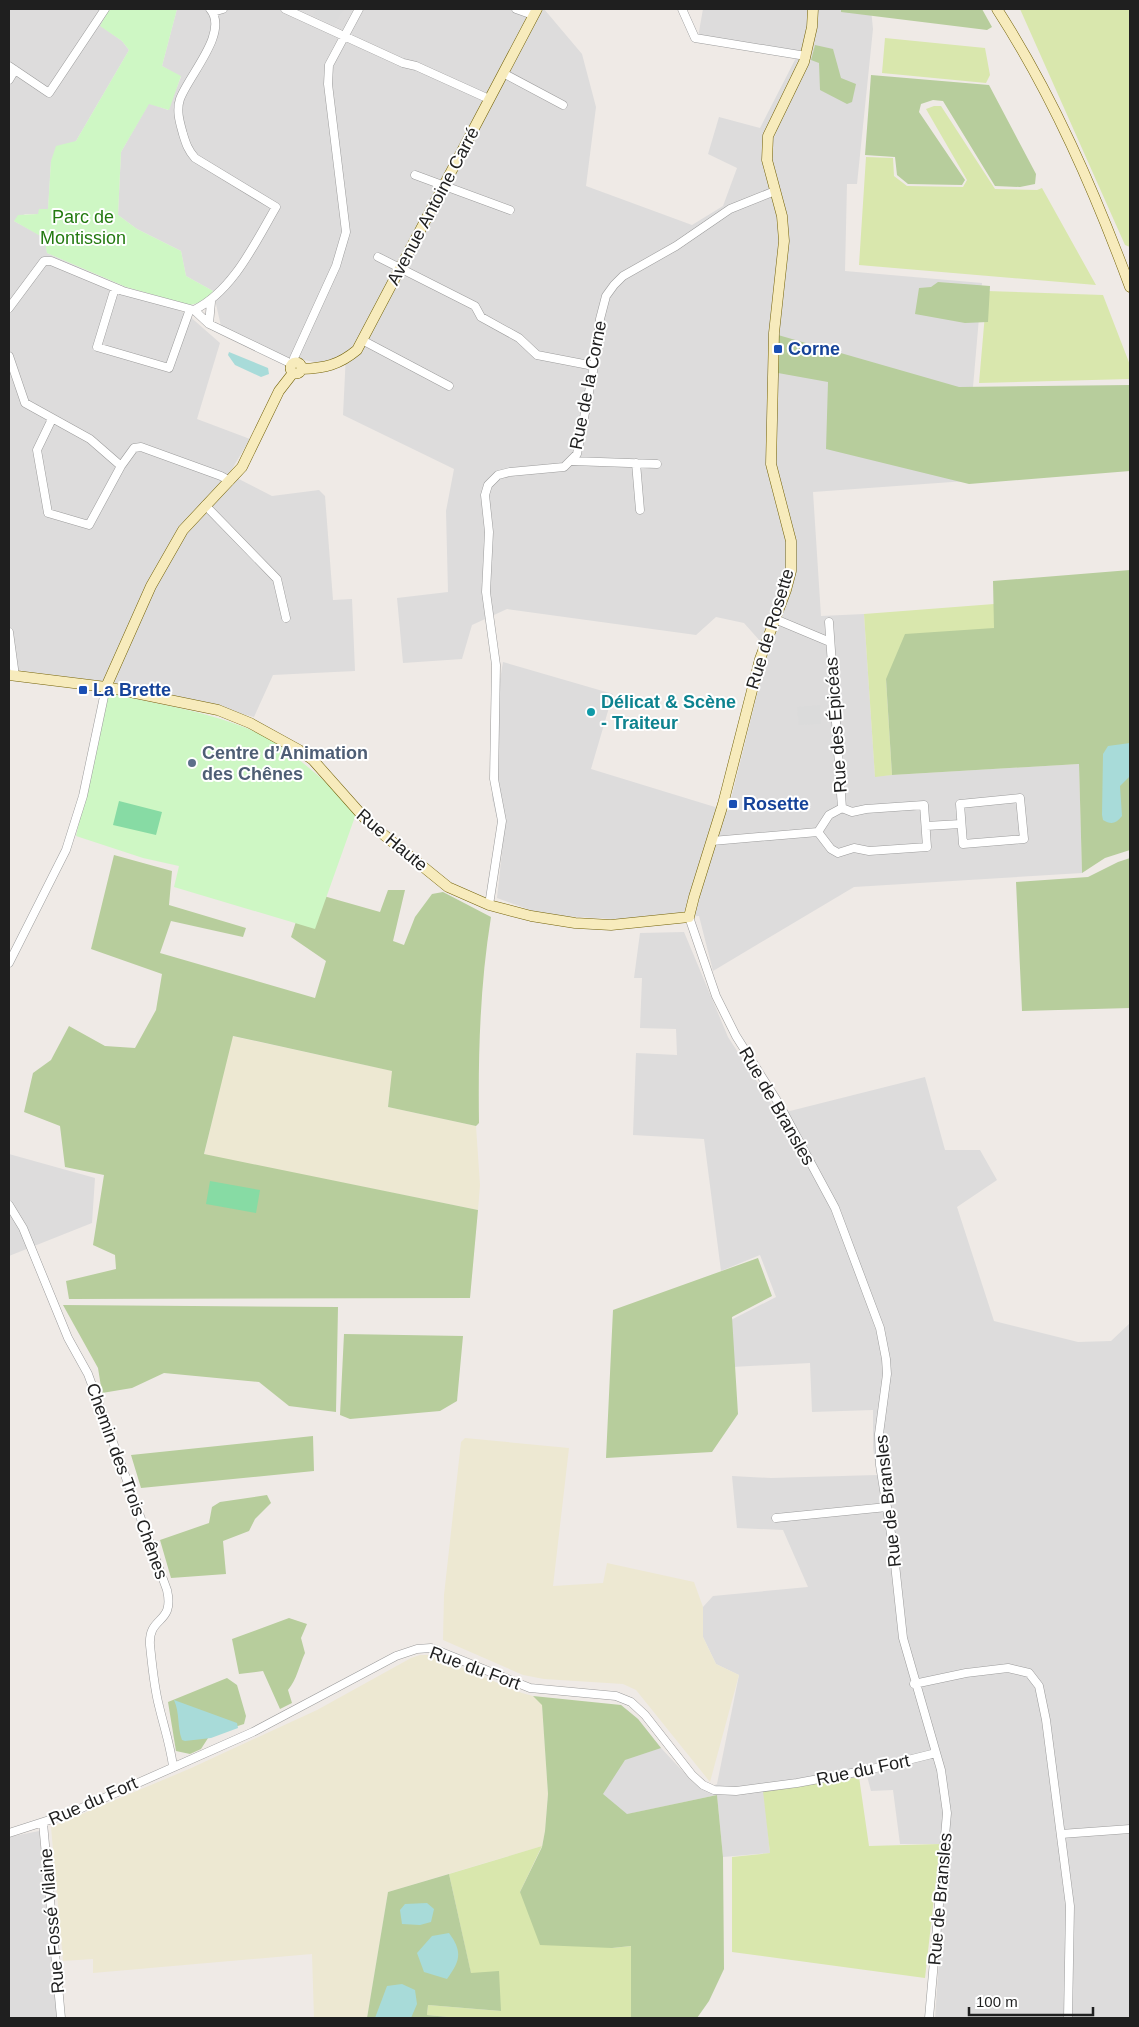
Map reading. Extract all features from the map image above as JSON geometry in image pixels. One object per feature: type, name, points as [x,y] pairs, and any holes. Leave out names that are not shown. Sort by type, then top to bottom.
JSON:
[{"type":"street","points":[[9,80],[12,68],[49,93],[105,9]]},
{"type":"street","points":[[115,288],[97,347],[169,368],[192,310],[211,302],[249,254],[276,206],[195,158],[188,150],[178,119],[180,100],[214,37],[217,23],[212,11],[223,9]]},
{"type":"street","points":[[285,9],[403,63],[416,66],[489,99]]},
{"type":"street","points":[[9,963],[66,850],[83,796],[106,686],[151,586],[183,530],[242,467],[279,391],[295,367],[294,358],[336,266],[346,232],[328,84],[329,65],[359,9]]},
{"type":"street","points":[[516,9],[535,12]]},
{"type":"street","points":[[682,9],[695,38],[806,56]]},
{"type":"street","name":"Rue de Rosette","points":[[689,918],[723,804],[760,659],[786,590],[792,556],[787,522],[771,464],[774,333],[784,256],[782,216],[768,160],[768,136],[806,56],[813,9]]},
{"type":"street","points":[[997,9],[1059,116],[1106,222],[1130,287]]},
{"type":"street","points":[[1004,19],[1007,16],[1008,9]]},
{"type":"street","name":"Avenue Antoine Carré","points":[[295,367],[329,366],[344,361],[357,350],[535,12]]},
{"type":"street","points":[[503,73],[563,105]]},
{"type":"street","points":[[415,175],[510,210]]},
{"type":"street","name":"Rue de la Corne","points":[[489,905],[502,821],[494,779],[496,666],[486,592],[489,532],[485,495],[488,485],[498,475],[564,467],[577,454],[594,366],[603,305],[614,285],[623,276],[676,246],[730,209],[775,191]]},
{"type":"street","points":[[378,257],[475,306],[481,317],[519,338],[537,355],[594,366]]},
{"type":"street","points":[[9,308],[44,261],[51,261],[115,288],[192,310],[209,324],[295,367]]},
{"type":"street","points":[[209,324],[211,302]]},
{"type":"street","points":[[362,340],[449,386]]},
{"type":"street","points":[[9,356],[24,402],[90,439],[121,466]]},
{"type":"street","points":[[52,419],[37,450],[48,513],[88,525],[121,466],[134,448],[140,447],[230,481]]},
{"type":"street","points":[[572,461],[657,464]]},
{"type":"street","points":[[636,463],[640,510]]},
{"type":"street","points":[[205,505],[278,578],[286,618]]},
{"type":"street","name":"Rue des Épicéas","points":[[776,619],[830,642]]},
{"type":"street","name":"Rue des Épicéas","points":[[829,622],[842,808]]},
{"type":"street","points":[[9,632],[12,675]]},
{"type":"street","name":"Rue Haute","points":[[12,675],[106,686],[218,710],[277,737],[313,760],[368,822],[448,887],[489,905],[531,916],[575,923],[611,925],[689,918]]},
{"type":"street","points":[[1020,798],[1024,839],[963,844],[961,824],[960,804],[1020,798]]},
{"type":"street","name":"Rue des Épicéas","points":[[924,805],[926,826],[927,847],[869,851],[854,848],[838,852],[831,849],[818,832],[829,815],[842,808],[857,812],[866,809],[924,805]]},
{"type":"street","points":[[926,826],[961,824]]},
{"type":"street","points":[[712,841],[818,832]]},
{"type":"street","name":"Rue de Bransles","points":[[689,918],[716,996],[736,1036],[779,1104],[835,1208],[880,1328],[887,1374],[878,1434],[880,1465],[903,1638],[914,1684],[945,1786],[947,1832],[929,2018]]},
{"type":"street","name":"Chemin des Trois Chênes","points":[[9,1205],[23,1228],[68,1338],[88,1374],[167,1590],[170,1604],[168,1612],[152,1627],[150,1644],[158,1705],[169,1739],[173,1766]]},
{"type":"street","points":[[776,1518],[887,1507]]},
{"type":"street","name":"Rue du Fort","points":[[9,1833],[68,1814],[253,1732],[396,1656],[417,1649],[431,1648],[530,1688],[616,1696],[631,1702],[646,1715],[692,1775],[703,1785],[714,1790],[736,1791],[797,1783],[868,1770],[936,1753]]},
{"type":"street","points":[[914,1684],[966,1673],[1008,1668],[1029,1673],[1035,1678],[1039,1686],[1046,1720],[1070,1906],[1068,2018]]},
{"type":"street","name":"Rue Fossé Vilaine","points":[[43,1823],[61,2018]]},
{"type":"street","points":[[1061,1834],[1130,1829]]},
{"type":"shaded area","points":[[9,9],[111,9],[101,26],[122,41],[129,50],[76,141],[51,161],[48,210],[38,214],[25,214],[14,221],[45,238],[47,253],[187,314],[220,343],[197,419],[250,439],[229,474],[272,496],[319,490],[325,496],[333,600],[352,599],[355,671],[273,675],[254,717],[124,684],[9,669]]},
{"type":"shaded area","points":[[177,9],[544,9],[582,54],[596,107],[586,186],[692,225],[723,206],[737,168],[708,154],[719,117],[760,128],[799,52],[698,37],[703,9],[871,9],[873,29],[857,184],[847,184],[845,271],[982,283],[973,387],[995,392],[966,481],[813,492],[821,616],[864,614],[875,776],[1079,764],[1082,873],[854,887],[713,971],[699,916],[631,920],[544,915],[497,898],[503,843],[492,798],[492,727],[503,662],[613,694],[591,769],[728,811],[768,650],[744,623],[716,617],[696,635],[507,609],[472,625],[462,659],[403,663],[397,598],[448,592],[446,511],[454,469],[343,415],[346,354],[321,363],[286,357],[221,326],[213,291],[186,276],[181,251],[137,229],[118,215],[121,152],[149,103],[168,110],[181,77],[162,66]]},
{"type":"shaded area","points":[[316,9],[344,9],[334,25],[313,15]]},
{"type":"shaded area","points":[[820,705],[821,724],[799,725],[797,707]]},
{"type":"shaded area","points":[[684,932],[728,1037],[778,1114],[925,1077],[945,1150],[980,1150],[997,1180],[957,1207],[994,1321],[1078,1342],[1111,1341],[1130,1323],[1130,2018],[935,2018],[947,1844],[900,1844],[893,1790],[871,1791],[867,1776],[764,1791],[770,1853],[723,1857],[717,1795],[609,1818],[587,1792],[621,1705],[638,1719],[661,1748],[692,1781],[704,1790],[717,1784],[739,1675],[716,1664],[703,1637],[703,1607],[713,1596],[808,1587],[783,1530],[737,1528],[732,1476],[771,1478],[877,1475],[873,1448],[873,1410],[812,1412],[810,1363],[732,1367],[727,1322],[776,1297],[760,1255],[721,1271],[704,1139],[633,1135],[636,1053],[677,1055],[676,1029],[640,1028],[642,978],[634,978],[640,933]]},
{"type":"shaded area","points":[[232,1036],[393,1071],[388,1107],[476,1126],[480,1185],[478,1210],[204,1155]]},
{"type":"shaded area","points":[[9,1154],[95,1178],[92,1223],[9,1256]]},
{"type":"shaded area","points":[[465,1438],[569,1448],[553,1586],[603,1583],[607,1563],[694,1582],[703,1607],[703,1637],[716,1664],[739,1675],[710,1782],[636,1690],[623,1684],[544,1679],[523,1675],[443,1640],[444,1595],[461,1442]]},
{"type":"shaded area","points":[[420,1655],[431,1655],[533,1696],[542,1704],[548,1794],[545,1831],[542,1846],[388,1892],[367,2018],[314,2018],[312,1954],[93,1973],[93,1959],[63,1961],[51,1827],[189,1769],[317,1710],[411,1658]]},
{"type":"shaded area","points":[[39,1831],[60,2018],[9,2018],[9,1837]]},
{"type":"green space","name":"Parc de Montission","points":[[113,9],[177,9],[162,66],[181,76],[169,110],[149,104],[121,152],[118,215],[137,229],[181,251],[186,276],[213,291],[207,301],[190,305],[126,287],[47,253],[44,238],[14,221],[18,215],[38,214],[39,209],[48,209],[51,161],[56,146],[76,141],[129,50],[122,41],[100,26],[108,11]]},
{"type":"green space","points":[[841,9],[982,9],[992,27],[987,30],[841,12]]},
{"type":"green space","points":[[1020,9],[1130,9],[1130,247],[1125,245]]},
{"type":"green space","points":[[885,38],[985,48],[990,75],[986,83],[882,73]]},
{"type":"green space","points":[[815,45],[833,49],[841,78],[856,84],[852,102],[847,104],[820,90],[819,63],[811,60]]},
{"type":"green space","points":[[871,75],[989,85],[1036,174],[1035,184],[1020,187],[995,186],[943,101],[933,100],[921,104],[919,112],[965,180],[962,185],[908,184],[897,175],[895,157],[865,155]]},
{"type":"green space","points":[[941,106],[995,189],[1037,190],[1042,188],[1096,285],[859,265],[866,157],[893,158],[894,176],[907,186],[963,187],[967,180],[926,109]]},
{"type":"green space","points":[[938,282],[990,286],[988,322],[965,323],[915,314],[919,288],[931,287]]},
{"type":"green space","points":[[987,291],[1103,295],[1130,365],[1130,379],[979,383]]},
{"type":"green space","points":[[778,335],[959,387],[1130,385],[1130,471],[969,484],[826,449],[828,382],[778,373]]},
{"type":"green space","points":[[1130,570],[1130,850],[1105,858],[1082,873],[1079,764],[892,775],[886,679],[905,634],[994,628],[993,581]]},
{"type":"green space","points":[[994,604],[994,628],[886,679],[892,775],[875,777],[864,614]]},
{"type":"green space","points":[[108,693],[212,716],[252,730],[293,755],[357,811],[315,929],[174,887],[179,866],[143,858],[76,836]]},
{"type":"green space","points":[[119,801],[162,812],[156,835],[113,825]]},
{"type":"green space","points":[[114,855],[172,871],[169,905],[246,928],[243,937],[171,921],[160,953],[315,998],[326,961],[291,937],[306,891],[380,912],[388,890],[405,890],[393,941],[404,945],[415,917],[432,894],[443,892],[491,917],[482,994],[479,1045],[479,1123],[476,1126],[388,1107],[392,1071],[233,1036],[204,1154],[478,1210],[470,1298],[69,1299],[66,1281],[116,1269],[115,1255],[93,1245],[104,1175],[65,1167],[60,1126],[24,1112],[33,1073],[51,1060],[69,1026],[105,1046],[135,1048],[156,1010],[162,974],[91,949]]},
{"type":"green space","points":[[1130,858],[1130,1008],[1022,1011],[1016,882],[1088,877]]},
{"type":"green space","points":[[210,1181],[260,1190],[256,1213],[206,1204]]},
{"type":"green space","points":[[758,1258],[772,1296],[732,1317],[738,1414],[712,1452],[606,1458],[613,1310]]},
{"type":"green space","points":[[63,1305],[338,1307],[336,1412],[289,1406],[259,1382],[164,1373],[132,1388],[102,1393],[98,1368]]},
{"type":"green space","points":[[344,1334],[463,1336],[457,1401],[440,1411],[350,1419],[340,1415]]},
{"type":"green space","points":[[313,1436],[314,1471],[141,1488],[131,1455]]},
{"type":"green space","points":[[267,1495],[271,1503],[255,1519],[249,1531],[223,1541],[226,1574],[171,1578],[160,1540],[209,1523],[212,1507],[220,1502]]},
{"type":"green space","points":[[289,1618],[307,1624],[301,1638],[305,1653],[296,1677],[288,1690],[292,1703],[280,1709],[263,1671],[239,1674],[232,1639]]},
{"type":"green space","points":[[227,1678],[237,1685],[246,1716],[244,1724],[210,1735],[201,1749],[190,1754],[176,1751],[168,1702]]},
{"type":"green space","points":[[533,1696],[621,1705],[638,1719],[661,1748],[625,1760],[603,1794],[627,1814],[717,1795],[723,1857],[724,1969],[709,2001],[697,2018],[631,2018],[631,1946],[612,1948],[540,1945],[520,1892],[542,1847],[548,1794],[542,1705]]},
{"type":"green space","points":[[859,1777],[869,1846],[940,1844],[925,1978],[732,1952],[732,1857],[770,1853],[763,1791]]},
{"type":"green space","points":[[542,1846],[520,1892],[612,1948],[632,1946],[631,2018],[459,2018],[427,2015],[428,2005],[501,2011],[471,1974],[449,1874]]},
{"type":"green space","points":[[449,1874],[471,1973],[499,1971],[501,2011],[428,2005],[427,2015],[459,2018],[367,2018],[388,1892]]},
{"type":"water","points":[[229,352],[268,368],[269,374],[261,377],[235,365],[228,355]]},
{"type":"water","points":[[1130,743],[1130,776],[1120,786],[1122,816],[1118,821],[1108,823],[1103,820],[1102,815],[1103,754],[1108,746]]},
{"type":"water","points":[[174,1700],[237,1723],[238,1728],[211,1738],[182,1740]]},
{"type":"water","points":[[427,1903],[434,1909],[431,1922],[420,1925],[402,1924],[400,1910],[405,1904]]},
{"type":"water","points":[[449,1933],[458,1951],[455,1967],[447,1979],[424,1972],[417,1953],[432,1936]]},
{"type":"water","points":[[402,1984],[415,1990],[417,2004],[411,2018],[375,2018],[387,1986]]},
{"type":"place","name":"Corne","points":[[778,349]]},
{"type":"place","name":"La Brette","points":[[83,690]]},
{"type":"place","name":"Délicat & Scène - Traiteur","points":[[591,712]]},
{"type":"place","name":"Centre d’Animation des Chênes","points":[[192,763]]},
{"type":"place","name":"Rosette","points":[[733,804]]}]
